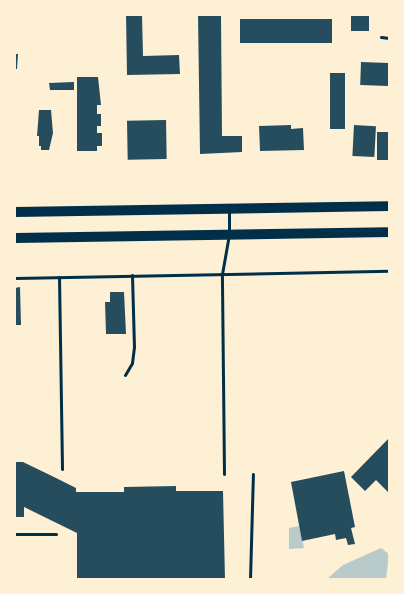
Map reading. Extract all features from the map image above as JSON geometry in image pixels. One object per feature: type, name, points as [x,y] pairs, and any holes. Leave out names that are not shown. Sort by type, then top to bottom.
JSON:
[{"type":"highway","points":[[15,212],[389,206]]},
{"type":"highway","points":[[15,238],[389,232]]},
{"type":"lane","points":[[381,37],[389,38]]},
{"type":"lane","points":[[224,474],[222,274],[229,236],[229,208]]},
{"type":"lane","points":[[15,278],[389,271]]},
{"type":"lane","points":[[125,375],[132,363],[134,347],[132,275]]},
{"type":"lane","points":[[58,277],[62,469]]},
{"type":"lane","points":[[250,579],[253,474]]},
{"type":"lane","points":[[15,534],[56,534]]},
{"type":"shaded area","points":[[299,526],[304,548],[289,549],[289,528]]},
{"type":"shaded area","points":[[381,548],[389,554],[386,579],[327,579],[343,565]]},
{"type":"building","points":[[126,15],[142,15],[143,56],[179,55],[180,74],[127,75]]},
{"type":"building","points":[[198,15],[221,15],[222,136],[242,136],[242,152],[200,154]]},
{"type":"building","points":[[351,15],[369,15],[369,31],[351,31]]},
{"type":"building","points":[[240,19],[332,19],[332,43],[240,43]]},
{"type":"building","points":[[15,54],[18,54],[17,69],[15,69]]},
{"type":"building","points":[[361,62],[389,63],[388,86],[360,85]]},
{"type":"building","points":[[330,73],[345,73],[345,129],[330,129]]},
{"type":"building","points":[[77,77],[98,77],[101,105],[97,105],[97,114],[101,114],[101,126],[97,126],[97,133],[102,133],[102,146],[97,146],[97,151],[77,151]]},
{"type":"building","points":[[74,82],[74,90],[50,90],[49,83]]},
{"type":"building","points":[[39,110],[51,110],[53,133],[49,150],[41,150],[41,146],[39,146],[39,136],[37,136]]},
{"type":"building","points":[[166,120],[167,159],[128,160],[127,121]]},
{"type":"building","points":[[291,125],[291,129],[303,128],[304,150],[260,151],[259,126]]},
{"type":"building","points":[[354,125],[376,126],[374,157],[352,156]]},
{"type":"building","points":[[377,132],[389,132],[389,160],[377,160]]},
{"type":"building","points":[[20,287],[21,325],[15,325],[15,288]]},
{"type":"building","points":[[110,292],[124,292],[126,334],[106,334],[105,302],[110,302]]},
{"type":"building","points":[[389,438],[389,493],[376,480],[365,491],[351,477]]},
{"type":"building","points":[[15,462],[23,462],[54,477],[76,488],[76,492],[124,492],[124,487],[176,486],[176,491],[223,491],[225,579],[77,579],[77,533],[24,507],[24,517],[15,517]]},
{"type":"building","points":[[344,471],[355,527],[351,528],[355,544],[348,545],[346,538],[336,540],[335,534],[302,541],[291,482]]}]
